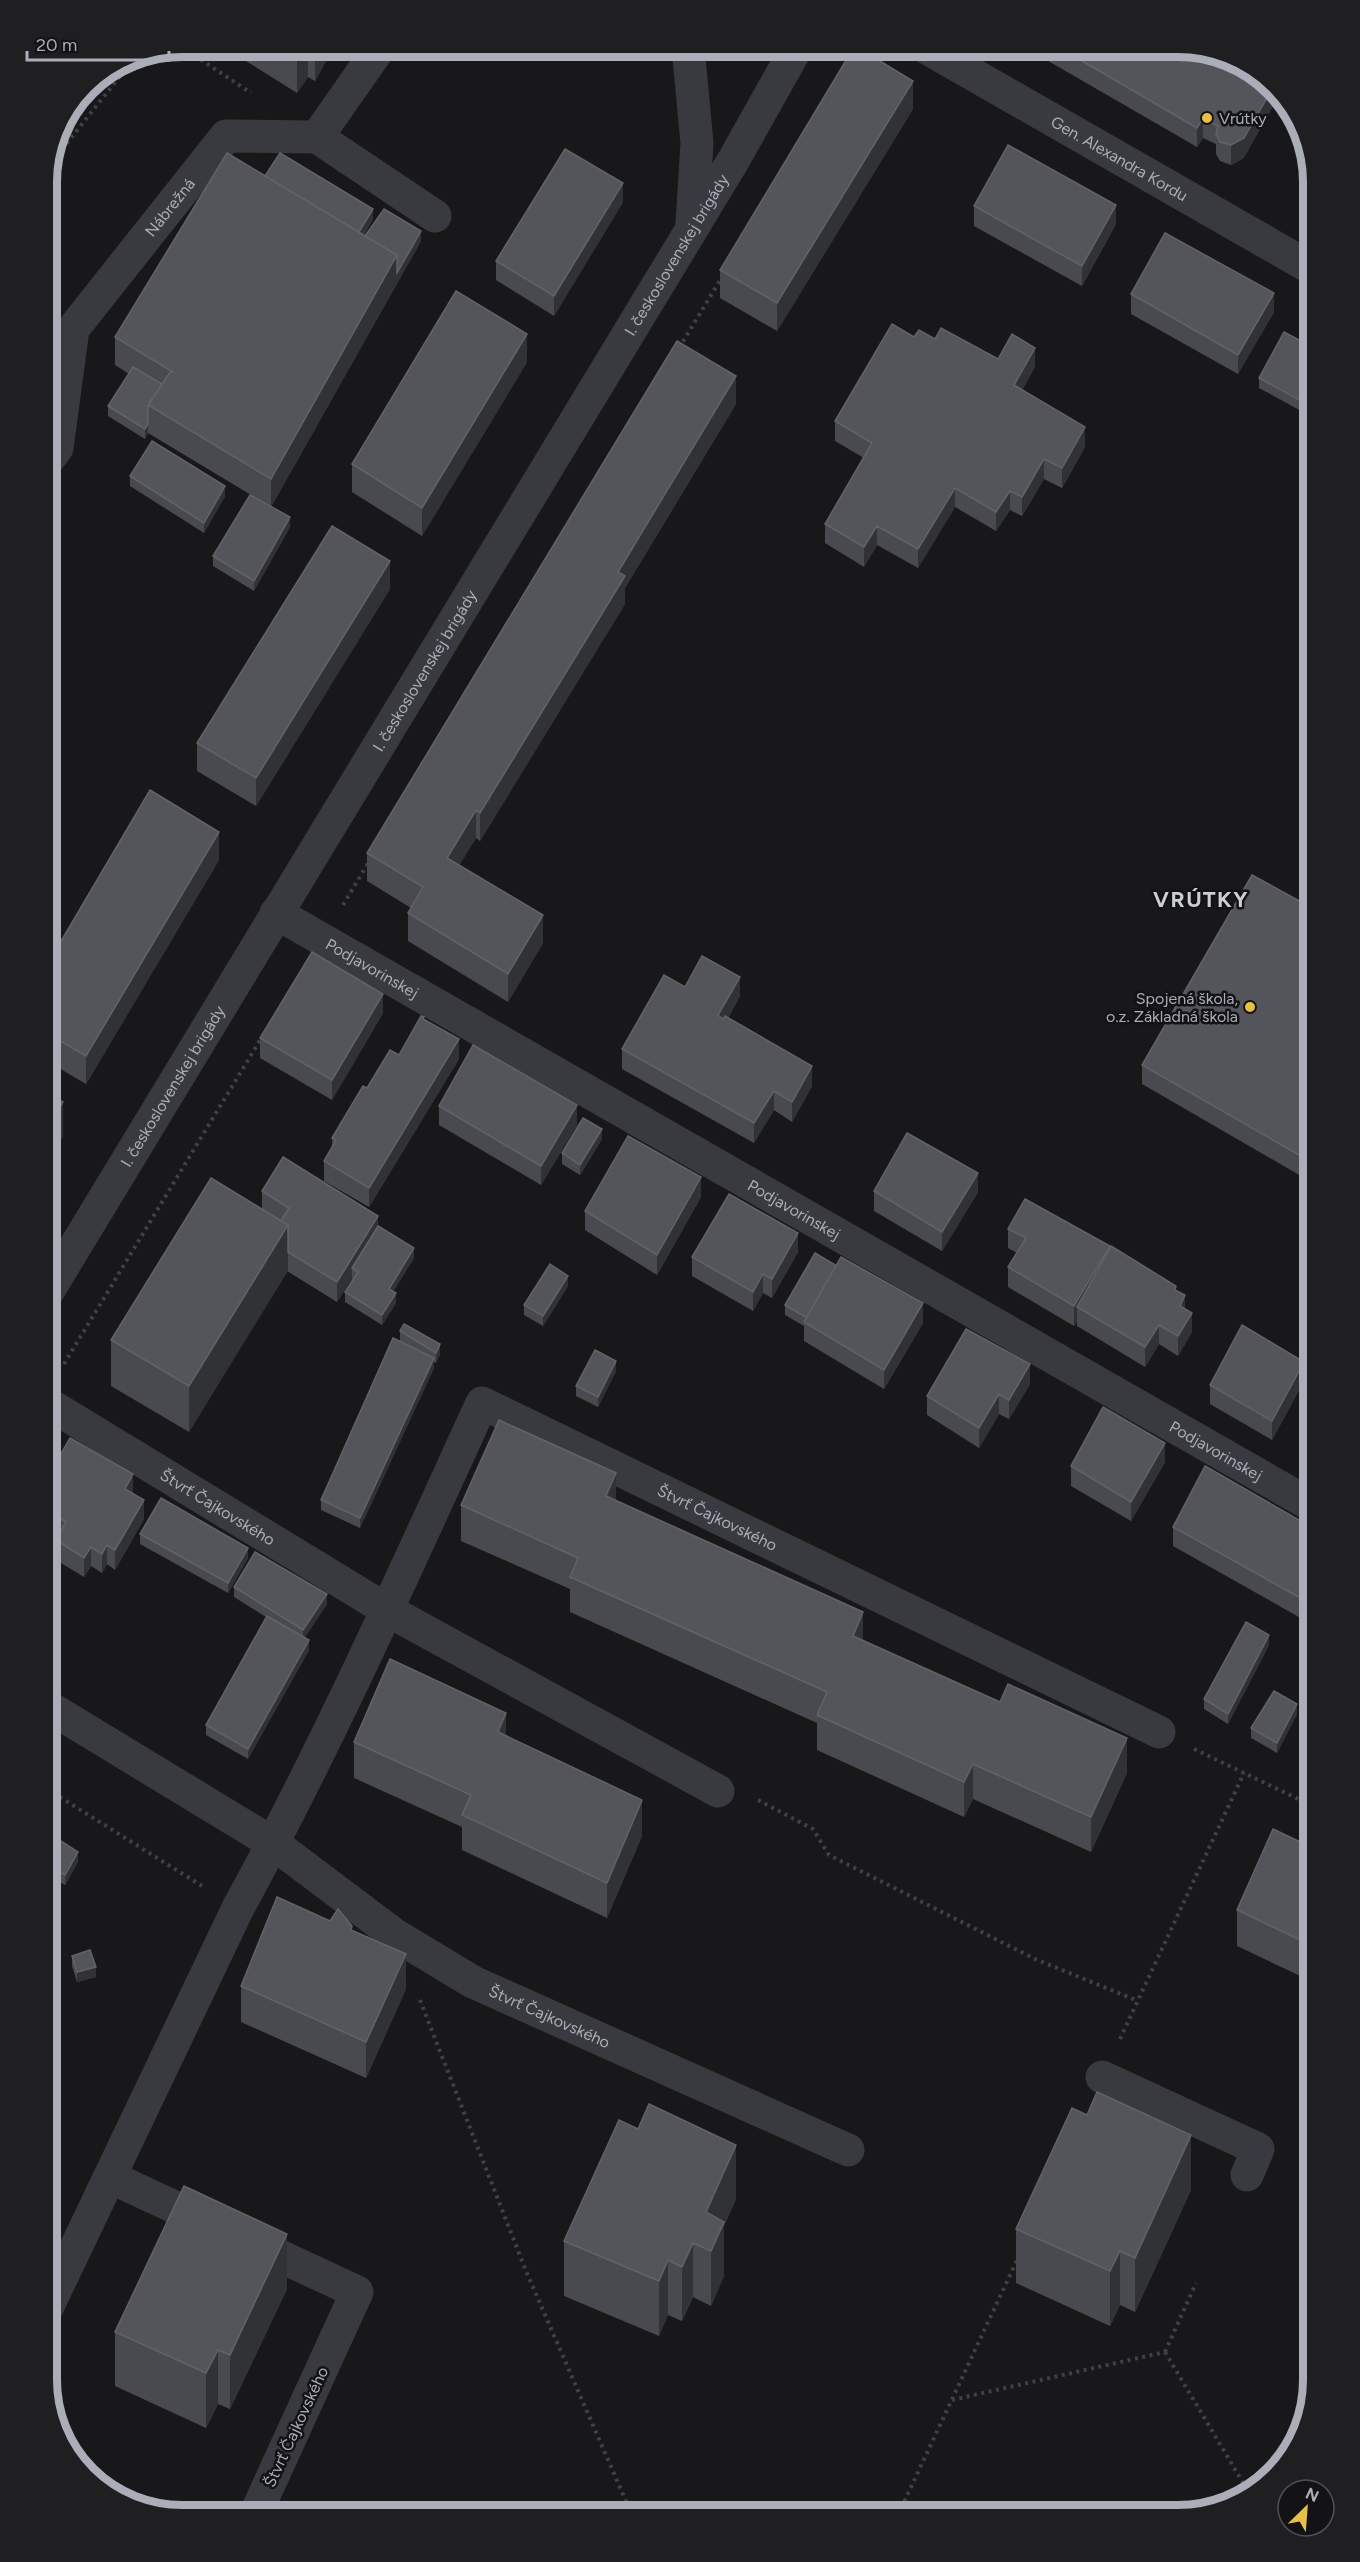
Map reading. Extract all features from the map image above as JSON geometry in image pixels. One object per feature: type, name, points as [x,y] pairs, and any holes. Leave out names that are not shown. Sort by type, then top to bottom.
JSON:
[{"type":"street","points":[[372,57],[317,137],[435,216]]},
{"type":"street","points":[[689,57],[697,143],[692,228]]},
{"type":"street","name":"I. československej brigády","points":[[57,1276],[733,161],[791,57]]},
{"type":"street","name":"Gen. Alexandra Kordu","points":[[943,57],[1303,263]]},
{"type":"street","name":"Nábrežná","points":[[57,448],[73,329],[226,136],[317,137]]},
{"type":"street","name":"Podjavorinskej","points":[[276,914],[1303,1500]]},
{"type":"street","name":"Štvrť Čajkovského","points":[[57,2285],[238,1908],[274,1844],[387,1611],[482,1403],[1159,1732]]},
{"type":"street","name":"Štvrť Čajkovského","points":[[57,1409],[387,1611],[718,1791]]},
{"type":"street","name":"Štvrť Čajkovského","points":[[57,1712],[274,1844],[395,1935],[473,1982],[848,2151]]},
{"type":"street","points":[[1102,2077],[1258,2149],[1247,2175]]},
{"type":"street","name":"Štvrť Čajkovského","points":[[110,2177],[357,2292],[260,2505]]},
{"type":"path","points":[[198,57],[232,81]]},
{"type":"path","points":[[61,151],[124,71]]},
{"type":"path","points":[[676,352],[726,271]]},
{"type":"path","points":[[338,913],[374,852]]},
{"type":"path","points":[[59,1373],[263,1036]]},
{"type":"path","points":[[1159,1732],[1303,1801]]},
{"type":"path","points":[[1102,2077],[1244,1773]]},
{"type":"path","points":[[718,1791],[737,1789],[813,1829],[829,1855],[1035,1959],[1138,2001]]},
{"type":"path","points":[[57,1796],[238,1908]]},
{"type":"path","points":[[395,1935],[526,2271],[628,2505]]},
{"type":"path","points":[[903,2505],[1022,2250]]},
{"type":"path","points":[[1165,2352],[1196,2283]]},
{"type":"path","points":[[951,2400],[1165,2352]]},
{"type":"path","points":[[1165,2352],[1245,2485]]},
{"type":"building","points":[[848,57],[873,57],[913,81],[777,303],[720,270]]},
{"type":"building","points":[[1075,57],[1187,57],[1211,61],[1241,74],[1269,95],[1244,138],[1231,145],[1220,142],[1216,134],[1218,126],[1203,118],[1197,128]]},
{"type":"building","points":[[1008,145],[1116,205],[1082,266],[974,206]]},
{"type":"building","points":[[565,149],[623,183],[554,296],[496,261]]},
{"type":"building","points":[[227,153],[397,255],[271,479],[148,405],[170,372],[173,372],[115,337]]},
{"type":"building","points":[[280,153],[373,209],[359,232],[265,176]]},
{"type":"building","points":[[384,209],[421,231],[397,273],[397,255],[365,236]]},
{"type":"building","points":[[1165,233],[1274,293],[1238,355],[1131,294]]},
{"type":"building","points":[[456,291],[527,334],[422,508],[352,464]]},
{"type":"building","points":[[892,324],[914,337],[919,330],[935,339],[941,328],[998,359],[1012,334],[1035,348],[1014,385],[1085,427],[1062,468],[1044,459],[1022,497],[1010,491],[996,512],[955,488],[918,549],[877,526],[864,547],[825,524],[872,443],[835,421]]},
{"type":"building","points":[[1284,332],[1303,342],[1303,402],[1259,378]]},
{"type":"building","points":[[677,341],[736,376],[618,572],[625,576],[480,813],[476,810],[447,858],[543,915],[508,974],[408,913],[423,887],[367,853]]},
{"type":"building","points":[[133,367],[162,384],[148,405],[148,424],[145,429],[108,406]]},
{"type":"building","points":[[152,441],[225,486],[204,523],[130,476]]},
{"type":"building","points":[[250,495],[290,517],[254,581],[213,556]]},
{"type":"building","points":[[332,526],[390,561],[256,778],[197,743]]},
{"type":"building","points":[[150,790],[219,832],[86,1056],[57,1039],[57,948]]},
{"type":"building","name":"Spojená škola, o.z. Základná škola","points":[[1252,875],[1303,903],[1303,1157],[1142,1065]]},
{"type":"building","points":[[312,952],[383,994],[332,1080],[260,1038]]},
{"type":"building","points":[[702,956],[740,977],[718,1015],[723,1019],[725,1016],[812,1066],[792,1102],[774,1091],[754,1123],[622,1049],[664,975],[685,987]]},
{"type":"building","points":[[421,1016],[459,1039],[369,1188],[324,1161],[336,1140],[332,1138],[363,1086],[367,1088],[390,1050],[399,1055]]},
{"type":"building","points":[[473,1045],[577,1105],[541,1166],[439,1106]]},
{"type":"building","points":[[57,1098],[63,1102],[57,1112]]},
{"type":"building","points":[[583,1118],[602,1129],[580,1165],[562,1153]]},
{"type":"building","points":[[907,1133],[978,1173],[942,1232],[874,1191]]},
{"type":"building","points":[[628,1136],[701,1177],[657,1255],[585,1211]]},
{"type":"building","points":[[283,1157],[378,1216],[337,1282],[288,1252],[288,1225],[281,1221],[289,1208],[262,1191]]},
{"type":"building","points":[[211,1178],[288,1225],[189,1386],[111,1340]]},
{"type":"building","points":[[729,1194],[798,1233],[772,1279],[763,1274],[753,1292],[692,1257]]},
{"type":"building","points":[[1025,1199],[1110,1246],[1074,1306],[1008,1267],[1026,1238],[1008,1229]]},
{"type":"building","points":[[378,1226],[414,1248],[389,1289],[396,1293],[382,1315],[345,1292],[358,1272],[352,1268]]},
{"type":"building","points":[[1111,1246],[1176,1286],[1175,1290],[1185,1295],[1180,1306],[1192,1313],[1178,1336],[1159,1325],[1145,1347],[1077,1307]]},
{"type":"building","points":[[815,1253],[837,1266],[807,1318],[785,1305]]},
{"type":"building","points":[[841,1257],[923,1303],[884,1370],[804,1322]]},
{"type":"building","points":[[550,1264],[568,1276],[543,1316],[524,1305]]},
{"type":"building","points":[[404,1324],[440,1344],[436,1353],[400,1331]]},
{"type":"building","points":[[1242,1325],[1303,1361],[1272,1421],[1210,1385]]},
{"type":"building","points":[[966,1329],[1030,1364],[1009,1400],[999,1394],[979,1428],[927,1396]]},
{"type":"building","points":[[393,1338],[434,1358],[360,1518],[321,1500]]},
{"type":"building","points":[[595,1350],[616,1361],[598,1397],[576,1386]]},
{"type":"building","points":[[1103,1407],[1165,1443],[1131,1502],[1071,1466]]},
{"type":"building","points":[[499,1420],[616,1473],[606,1496],[863,1612],[853,1636],[1000,1702],[1008,1684],[1127,1738],[1091,1817],[973,1764],[964,1782],[817,1715],[827,1692],[570,1577],[578,1558],[461,1505]]},
{"type":"building","points":[[70,1438],[133,1474],[125,1489],[144,1500],[115,1550],[107,1545],[102,1554],[91,1547],[84,1558],[57,1541],[66,1522],[57,1517],[57,1461]]},
{"type":"building","points":[[1205,1466],[1303,1522],[1303,1599],[1173,1527]]},
{"type":"building","points":[[161,1498],[248,1548],[228,1583],[140,1534]]},
{"type":"building","points":[[255,1552],[327,1594],[303,1630],[234,1587]]},
{"type":"building","points":[[267,1616],[309,1640],[248,1749],[206,1725]]},
{"type":"building","points":[[1246,1622],[1269,1635],[1228,1714],[1204,1699]]},
{"type":"building","points":[[390,1659],[506,1713],[498,1732],[642,1800],[607,1883],[462,1815],[471,1795],[354,1742]]},
{"type":"building","points":[[1274,1691],[1297,1704],[1277,1743],[1251,1728]]},
{"type":"building","points":[[1273,1829],[1303,1843],[1303,1941],[1237,1910]]},
{"type":"building","points":[[57,1838],[78,1852],[65,1875],[57,1871]]},
{"type":"building","points":[[277,1897],[330,1921],[338,1909],[352,1926],[351,1930],[406,1954],[366,2042],[241,1986]]},
{"type":"building","points":[[90,1950],[96,1967],[77,1972],[72,1956]]},
{"type":"building","points":[[1097,2092],[1191,2135],[1135,2258],[1120,2251],[1110,2271],[1016,2229],[1072,2108],[1087,2115]]},
{"type":"building","points":[[649,2104],[736,2145],[706,2212],[724,2222],[711,2251],[693,2243],[682,2267],[668,2260],[659,2281],[564,2241],[619,2120],[638,2129]]},
{"type":"building","points":[[184,2186],[287,2234],[230,2355],[218,2350],[206,2373],[115,2332]]},
{"type":"place","name":"Vrútky","points":[[1207,118]]},
{"type":"place","name":"Spojená škola, o.z. Základná škola","points":[[1250,1007]]},
{"type":"district","name":"VRÚTKY","points":[[1201,899]]}]
